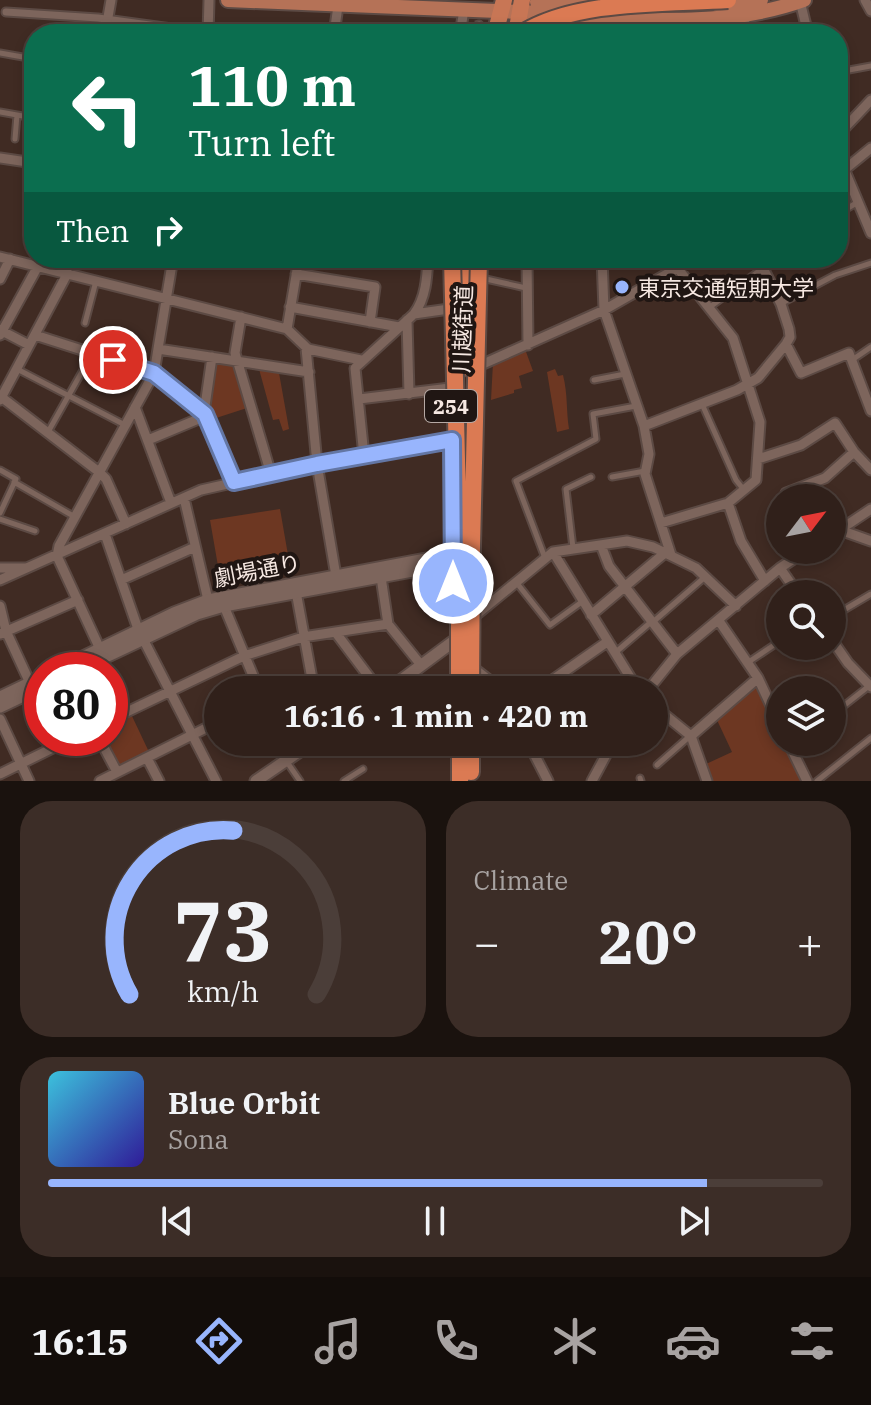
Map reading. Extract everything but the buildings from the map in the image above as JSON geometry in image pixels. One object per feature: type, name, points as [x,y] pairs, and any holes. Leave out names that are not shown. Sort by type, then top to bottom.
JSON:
[{"type":"highway","points":[[529,24],[538,15],[588,0]]},
{"type":"highway","points":[[534,24],[548,15],[579,5],[603,2],[728,0]]},
{"type":"highway","points":[[451,268],[473,676]]},
{"type":"highway","name":"川越街道","points":[[451,268],[452,440],[465,553],[476,615],[475,676]]},
{"type":"highway","points":[[461,268],[465,553]]},
{"type":"highway","points":[[465,553],[469,268]]},
{"type":"highway","points":[[458,676],[479,268]]},
{"type":"highway","name":"川越街道","points":[[456,676],[454,641],[483,364],[486,268]]},
{"type":"highway","points":[[458,756],[458,781]]},
{"type":"highway","points":[[474,756],[474,781]]},
{"type":"main road","points":[[228,0],[464,10],[526,5],[651,8],[761,0]]},
{"type":"main road","points":[[706,24],[802,1]]},
{"type":"main road","points":[[526,5],[596,24]]},
{"type":"street","points":[[107,24],[111,0]]},
{"type":"street","points":[[208,24],[209,0]]},
{"type":"street","points":[[802,1],[806,24]]},
{"type":"street","points":[[335,24],[338,6]]},
{"type":"street","points":[[462,24],[464,10]]},
{"type":"street","points":[[6,12],[128,24]]},
{"type":"street","points":[[848,124],[871,100]]},
{"type":"street","points":[[848,168],[871,148]]},
{"type":"street","points":[[0,158],[24,162]]},
{"type":"street","points":[[848,183],[859,201],[871,233]]},
{"type":"street","points":[[0,279],[5,258]]},
{"type":"street","points":[[29,345],[1,332],[37,268]]},
{"type":"street","points":[[46,268],[287,329],[306,348],[361,360]]},
{"type":"street","points":[[68,268],[0,398],[99,472],[106,479],[126,524]]},
{"type":"street","points":[[100,649],[57,556],[59,546],[154,373],[172,268]]},
{"type":"street","points":[[287,329],[297,268]]},
{"type":"street","points":[[364,456],[355,368],[420,305],[427,268]]},
{"type":"street","points":[[527,268],[528,345]]},
{"type":"street","points":[[602,268],[604,310],[644,426],[649,454],[646,471],[668,554]]},
{"type":"street","points":[[483,364],[604,310],[678,268],[733,338],[760,422],[758,459],[756,480],[728,503],[661,523]]},
{"type":"street","points":[[644,426],[748,384],[758,378],[786,344],[789,329],[766,268]]},
{"type":"street","points":[[296,274],[375,287],[370,322]]},
{"type":"street","points":[[290,307],[370,322],[407,320],[449,309]]},
{"type":"street","points":[[241,317],[235,353],[271,474]]},
{"type":"street","points":[[407,320],[409,394]]},
{"type":"street","points":[[35,335],[154,373],[204,413],[234,482]]},
{"type":"street","points":[[786,344],[801,373],[849,353],[871,411]]},
{"type":"street","points":[[306,348],[317,464],[336,576]]},
{"type":"street","points":[[158,349],[309,372]]},
{"type":"street","points":[[148,440],[196,420],[204,413],[212,357]]},
{"type":"street","points":[[359,399],[450,388]]},
{"type":"street","points":[[135,407],[171,503]]},
{"type":"street","points":[[758,459],[801,445],[835,423],[854,452],[871,470]]},
{"type":"street","points":[[0,580],[201,490],[317,464],[452,440]]},
{"type":"street","points":[[809,484],[825,478],[854,452]]},
{"type":"street","points":[[184,498],[208,600]]},
{"type":"street","points":[[728,503],[741,541],[765,581]]},
{"type":"street","points":[[846,525],[871,509]]},
{"type":"street","points":[[105,534],[140,634],[216,781]]},
{"type":"street","points":[[846,535],[871,541]]},
{"type":"street","points":[[476,615],[549,555],[573,549],[638,542],[696,568],[736,606]]},
{"type":"street","points":[[601,545],[609,566],[677,654]]},
{"type":"street","points":[[121,580],[195,547]]},
{"type":"street","name":"劇場通り","points":[[94,652],[197,614],[336,576],[465,553]]},
{"type":"street","name":"劇場通り","points":[[109,652],[208,600],[381,577],[465,553]]},
{"type":"street","points":[[591,615],[668,554]]},
{"type":"street","points":[[549,555],[583,601],[629,676]]},
{"type":"street","points":[[659,676],[677,654],[786,564]]},
{"type":"street","points":[[0,568],[28,568]]},
{"type":"street","points":[[780,568],[788,580]]},
{"type":"street","points":[[381,577],[388,624],[421,665]]},
{"type":"street","points":[[295,587],[311,676]]},
{"type":"street","points":[[3,632],[78,600]]},
{"type":"street","points":[[0,606],[3,632],[24,666]]},
{"type":"street","points":[[224,606],[253,676]]},
{"type":"street","points":[[719,621],[766,695]]},
{"type":"street","points":[[128,712],[244,656],[303,637],[388,624]]},
{"type":"street","points":[[336,633],[368,676]]},
{"type":"street","points":[[406,676],[454,641]]},
{"type":"street","points":[[558,676],[607,642]]},
{"type":"street","points":[[846,658],[870,686]]},
{"type":"street","points":[[476,670],[484,676]]},
{"type":"street","points":[[691,735],[758,678]]},
{"type":"street","points":[[0,697],[24,689]]},
{"type":"street","points":[[0,707],[24,692]]},
{"type":"street","points":[[668,717],[691,735],[707,781]]},
{"type":"street","points":[[0,719],[29,781]]},
{"type":"street","points":[[100,781],[204,730]]},
{"type":"street","points":[[0,774],[36,756]]},
{"type":"street","points":[[109,756],[117,772]]},
{"type":"street","points":[[256,781],[293,756]]},
{"type":"street","points":[[535,756],[548,781]]},
{"type":"street","points":[[592,781],[605,756]]},
{"type":"street","points":[[795,756],[807,781]]},
{"type":"street","points":[[147,758],[159,781]]},
{"type":"lane","points":[[745,13],[747,24]]},
{"type":"lane","points":[[0,53],[24,57]]},
{"type":"lane","points":[[848,70],[871,66]]},
{"type":"lane","points":[[0,112],[24,116]]},
{"type":"lane","points":[[15,139],[17,115]]},
{"type":"lane","points":[[848,208],[859,201]]},
{"type":"lane","points":[[781,304],[835,275],[871,263]]},
{"type":"lane","points":[[710,308],[756,268]]},
{"type":"lane","points":[[486,279],[527,288]]},
{"type":"lane","points":[[85,323],[97,280]]},
{"type":"lane","points":[[852,361],[871,347]]},
{"type":"lane","points":[[48,432],[92,354]]},
{"type":"lane","points":[[17,369],[125,425]]},
{"type":"lane","points":[[594,380],[626,374]]},
{"type":"lane","points":[[702,404],[736,480],[745,491]]},
{"type":"lane","points":[[549,555],[516,481],[596,439],[593,414],[637,406]]},
{"type":"lane","points":[[0,470],[16,479],[0,516],[35,531]]},
{"type":"lane","points":[[612,477],[646,471]]},
{"type":"lane","points":[[573,549],[566,489],[591,477]]},
{"type":"lane","points":[[14,482],[75,517]]},
{"type":"lane","points":[[614,653],[705,577]]},
{"type":"lane","points":[[516,582],[550,625],[583,601]]},
{"type":"lane","points":[[846,609],[871,594]]},
{"type":"lane","points":[[747,663],[766,650]]},
{"type":"lane","points":[[861,677],[871,670]]},
{"type":"lane","points":[[846,704],[870,686]]},
{"type":"lane","points":[[657,765],[691,735]]},
{"type":"lane","points":[[817,781],[871,738]]},
{"type":"lane","points":[[290,758],[300,781]]},
{"type":"lane","points":[[344,781],[363,769]]},
{"type":"shaded area","points":[[525,349],[533,371],[519,376],[522,388],[491,400],[493,363]]},
{"type":"shaded area","points":[[220,362],[235,365],[247,408],[213,419],[210,405],[215,366]]},
{"type":"shaded area","points":[[259,369],[279,373],[289,429],[283,431],[279,419],[273,420]]},
{"type":"shaded area","points":[[555,369],[558,376],[563,375],[569,429],[557,432],[547,372]]},
{"type":"shaded area","points":[[280,509],[288,555],[218,566],[210,520]]},
{"type":"shaded area","points":[[755,685],[759,686],[766,701],[766,756],[792,756],[804,781],[712,781],[706,764],[732,752],[717,720]]},
{"type":"shaded area","points":[[131,714],[149,752],[122,765],[114,756],[128,756],[128,715]]},
{"type":"place","name":"東京交通短期大学","points":[[622,287]]},
{"type":"route","points":[[113,360],[154,373],[205,414],[234,482],[452,440],[453,583]]}]
